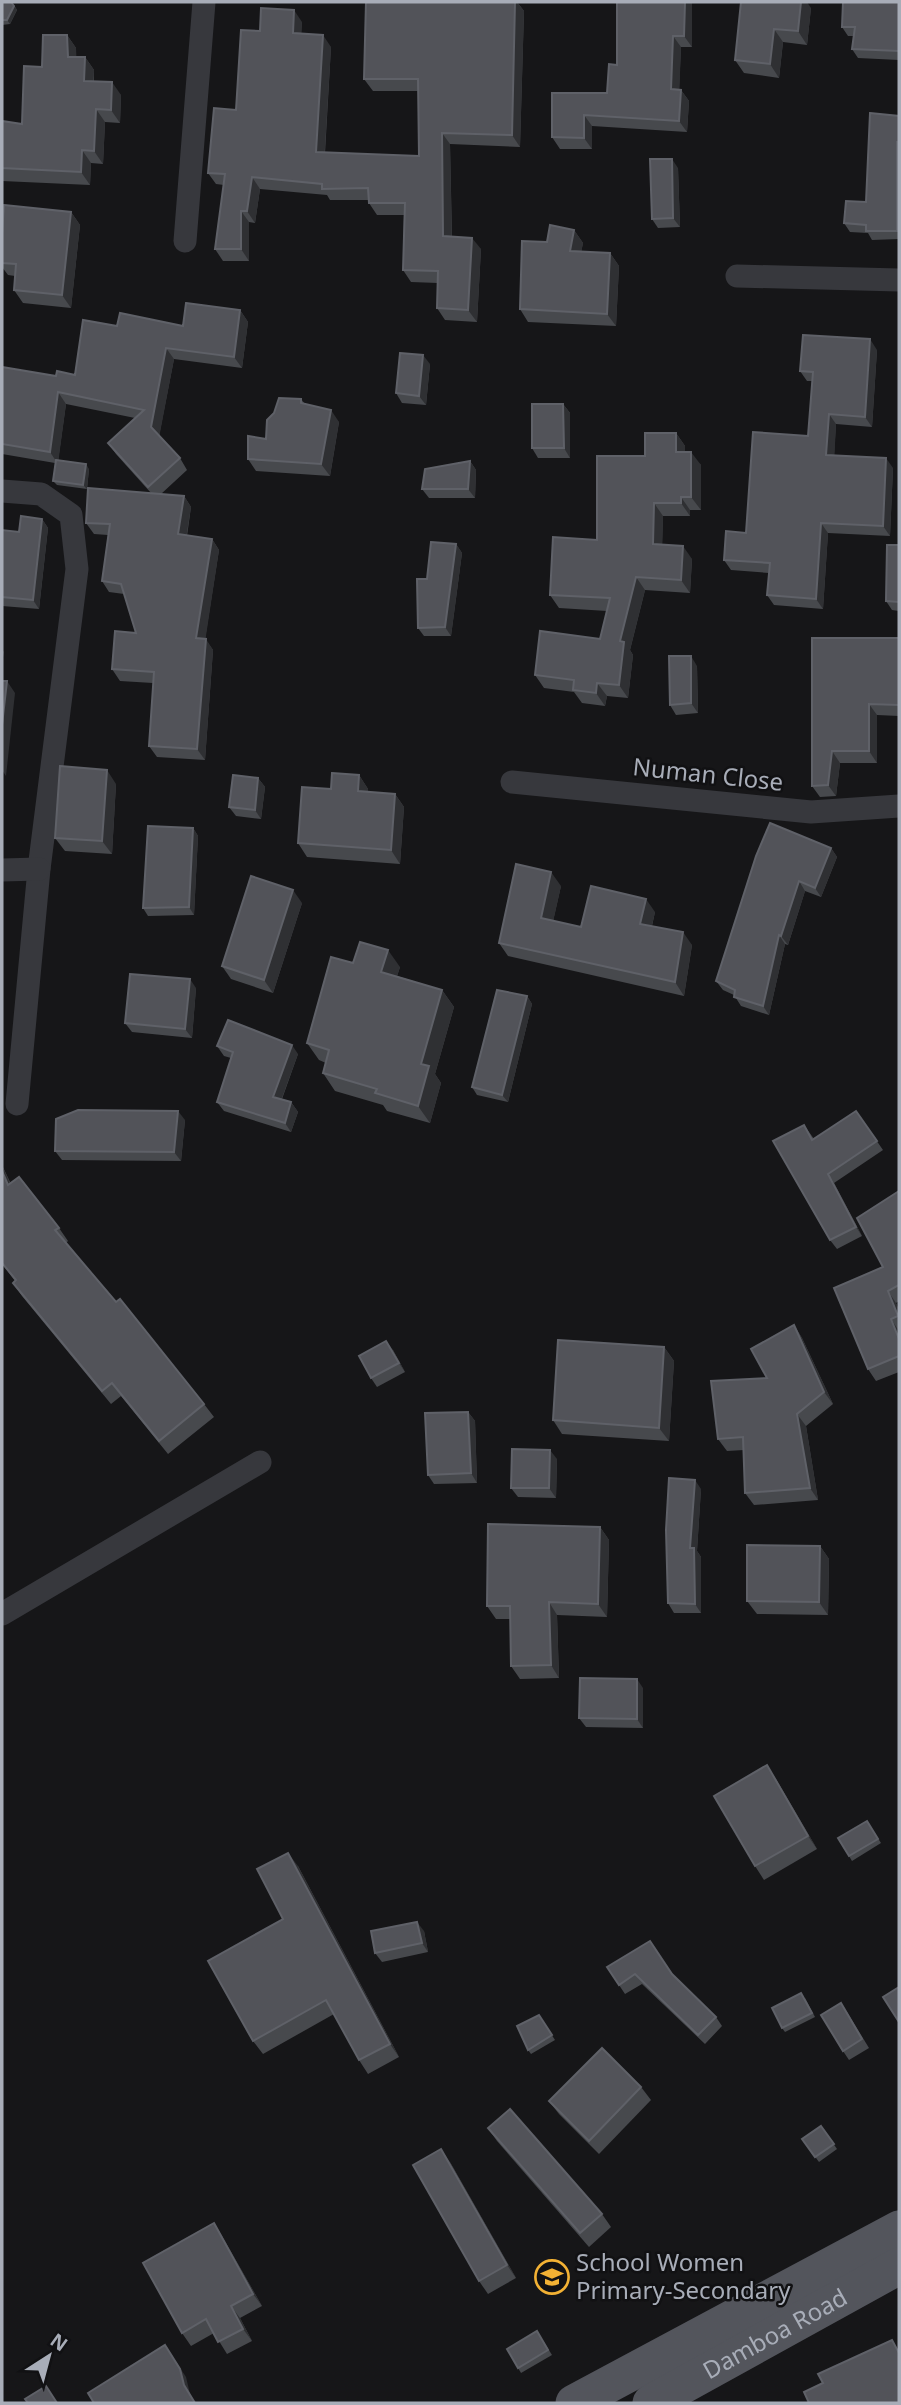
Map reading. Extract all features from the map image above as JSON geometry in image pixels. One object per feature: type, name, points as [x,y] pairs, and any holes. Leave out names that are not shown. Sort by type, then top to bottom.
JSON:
[{"type":"main road","name":"Damboa Road","points":[[575,2403],[899,2229]]},
{"type":"main road","name":"Damboa Road","points":[[651,2403],[899,2266]]},
{"type":"street","points":[[185,241],[204,2]]},
{"type":"street","points":[[737,276],[899,280]]},
{"type":"street","points":[[2,491],[40,494],[71,515],[77,569],[39,869],[17,1104]]},
{"type":"street","name":"Numan Close","points":[[512,782],[811,812],[899,806]]},
{"type":"street","points":[[2,870],[39,869]]},
{"type":"street","points":[[2,1614],[260,1462]]},
{"type":"building","points":[[2,2],[11,2],[14,6],[7,20],[2,20]]},
{"type":"building","points":[[366,2],[515,2],[512,135],[442,133],[443,236],[472,238],[468,310],[437,308],[438,271],[403,270],[405,203],[369,203],[368,188],[322,189],[322,184],[252,177],[247,211],[241,211],[241,249],[215,249],[225,174],[208,173],[214,108],[236,110],[241,30],[260,31],[261,8],[294,10],[293,33],[323,35],[316,152],[419,156],[418,79],[364,79]]},
{"type":"building","points":[[617,2],[685,2],[684,36],[673,36],[671,89],[681,90],[679,121],[584,115],[584,138],[552,137],[552,93],[607,93],[609,64],[617,65]]},
{"type":"building","points":[[741,2],[801,2],[798,31],[774,29],[770,64],[735,60]]},
{"type":"building","points":[[843,2],[899,2],[899,51],[852,49],[855,27],[842,27]]},
{"type":"building","points":[[43,35],[67,35],[68,57],[85,57],[84,81],[112,82],[111,110],[96,109],[94,151],[82,150],[81,172],[2,168],[2,121],[22,124],[24,66],[42,67]]},
{"type":"building","points":[[870,113],[899,116],[897,231],[866,231],[866,225],[844,223],[846,201],[866,202]]},
{"type":"building","points":[[650,159],[672,159],[673,218],[652,219]]},
{"type":"building","points":[[4,205],[71,212],[62,295],[14,290],[16,264],[2,263]]},
{"type":"building","points":[[550,225],[574,230],[570,251],[610,253],[607,314],[520,309],[522,241],[547,242]]},
{"type":"building","points":[[186,303],[240,310],[234,357],[166,348],[151,427],[180,458],[148,487],[108,443],[144,410],[58,392],[50,452],[2,444],[2,367],[56,376],[57,371],[75,375],[83,320],[117,326],[120,313],[183,326]]},
{"type":"building","points":[[803,335],[870,339],[865,417],[829,414],[826,455],[886,458],[883,526],[821,523],[816,599],[767,595],[770,563],[724,560],[726,531],[746,533],[753,432],[808,436],[813,372],[800,371]]},
{"type":"building","points":[[400,353],[423,355],[419,396],[396,393]]},
{"type":"building","points":[[279,398],[301,399],[301,403],[331,410],[321,464],[248,459],[248,436],[266,439],[267,420],[274,413]]},
{"type":"building","points":[[532,404],[563,404],[564,448],[532,448]]},
{"type":"building","points":[[645,433],[676,433],[676,452],[691,452],[691,497],[681,497],[681,503],[654,503],[653,544],[683,546],[681,580],[636,577],[620,641],[624,642],[619,685],[597,683],[596,693],[573,690],[574,680],[535,675],[540,631],[600,639],[610,598],[550,595],[553,537],[597,540],[597,456],[645,456]]},
{"type":"building","points":[[56,460],[86,464],[83,485],[53,481]]},
{"type":"building","points":[[470,461],[468,489],[422,489],[425,469]]},
{"type":"building","points":[[88,488],[184,496],[178,534],[212,539],[196,638],[206,639],[197,749],[149,746],[154,672],[112,669],[115,631],[136,633],[121,584],[102,581],[110,524],[86,523]]},
{"type":"building","points":[[21,516],[42,519],[33,600],[2,597],[2,530],[19,532]]},
{"type":"building","points":[[431,542],[456,544],[445,627],[418,628],[417,579],[427,579]]},
{"type":"building","points":[[887,545],[899,545],[899,602],[886,601]]},
{"type":"building","points":[[812,638],[899,638],[899,705],[869,704],[869,751],[832,751],[828,785],[812,786]]},
{"type":"building","points":[[669,656],[691,656],[691,703],[670,705]]},
{"type":"building","points":[[2,681],[7,681],[2,725]]},
{"type":"building","points":[[60,766],[107,770],[102,841],[55,838]]},
{"type":"building","points":[[332,773],[359,775],[358,791],[395,794],[391,850],[298,843],[302,787],[331,789]]},
{"type":"building","points":[[233,775],[258,778],[255,810],[229,807]]},
{"type":"building","points":[[770,823],[831,848],[815,888],[799,881],[781,936],[779,935],[763,1006],[734,997],[735,990],[716,981],[756,856]]},
{"type":"building","points":[[148,826],[193,828],[189,907],[143,908]]},
{"type":"building","points":[[516,864],[551,872],[541,918],[581,927],[591,886],[646,899],[640,924],[683,932],[675,982],[499,943]]},
{"type":"building","points":[[251,876],[293,890],[264,980],[222,966]]},
{"type":"building","points":[[360,942],[388,950],[381,972],[442,990],[421,1064],[429,1066],[418,1106],[375,1093],[377,1089],[323,1073],[329,1050],[307,1043],[331,957],[353,963]]},
{"type":"building","points":[[130,974],[190,979],[185,1029],[125,1023]]},
{"type":"building","points":[[497,990],[527,996],[502,1095],[472,1087]]},
{"type":"building","points":[[228,1020],[292,1045],[273,1097],[291,1102],[285,1123],[217,1102],[233,1052],[217,1046]]},
{"type":"building","points":[[78,1110],[178,1111],[174,1152],[55,1151],[56,1119]]},
{"type":"building","points":[[856,1111],[877,1141],[828,1174],[856,1227],[830,1240],[773,1141],[804,1125],[812,1140]]},
{"type":"building","points":[[2,1171],[8,1185],[19,1177],[59,1228],[55,1230],[116,1302],[120,1299],[204,1404],[159,1441],[112,1383],[102,1391],[13,1283],[16,1280],[2,1263]]},
{"type":"building","points":[[899,1191],[899,1285],[888,1291],[898,1316],[891,1319],[899,1339],[899,1356],[868,1369],[834,1288],[883,1267],[857,1218]]},
{"type":"building","points":[[794,1325],[824,1392],[797,1414],[810,1488],[745,1493],[743,1437],[718,1439],[711,1381],[767,1378],[751,1349]]},
{"type":"building","points":[[558,1340],[664,1347],[659,1428],[553,1420]]},
{"type":"building","points":[[386,1341],[399,1363],[371,1378],[359,1356]]},
{"type":"building","points":[[468,1412],[471,1473],[428,1475],[425,1413]]},
{"type":"building","points":[[512,1449],[550,1450],[549,1488],[511,1488]]},
{"type":"building","points":[[669,1478],[695,1480],[690,1548],[694,1548],[695,1604],[668,1603],[666,1530]]},
{"type":"building","points":[[488,1524],[600,1527],[598,1604],[549,1602],[551,1665],[511,1666],[510,1606],[487,1606]]},
{"type":"building","points":[[747,1545],[820,1546],[819,1602],[747,1601]]},
{"type":"building","points":[[580,1678],[637,1679],[637,1719],[579,1718]]},
{"type":"building","points":[[767,1765],[808,1836],[755,1866],[714,1796]]},
{"type":"building","points":[[867,1821],[878,1839],[849,1856],[838,1838]]},
{"type":"building","points":[[288,1853],[390,2044],[359,2060],[326,2000],[253,2041],[208,1961],[283,1919],[257,1869]]},
{"type":"building","points":[[417,1922],[422,1943],[375,1953],[371,1931]]},
{"type":"building","points":[[650,1941],[672,1974],[716,2017],[698,2035],[635,1974],[619,1985],[607,1967]]},
{"type":"building","points":[[899,1987],[899,2022],[883,1997]]},
{"type":"building","points":[[801,1993],[812,2013],[782,2028],[772,2008]]},
{"type":"building","points":[[841,2003],[862,2039],[843,2051],[821,2015]]},
{"type":"building","points":[[539,2015],[552,2035],[528,2050],[517,2026]]},
{"type":"building","points":[[602,2048],[641,2087],[589,2141],[549,2101]]},
{"type":"building","points":[[510,2109],[602,2214],[580,2233],[488,2128]]},
{"type":"building","points":[[821,2126],[834,2144],[815,2157],[802,2139]]},
{"type":"building","points":[[441,2149],[507,2265],[479,2281],[413,2165]]},
{"type":"building","points":[[214,2223],[253,2294],[231,2306],[243,2329],[218,2342],[206,2319],[182,2333],[143,2263]]},
{"type":"building","points":[[537,2331],[548,2350],[518,2368],[507,2349]]},
{"type":"building","points":[[892,2340],[899,2353],[899,2403],[809,2403],[804,2392],[823,2383],[818,2374]]},
{"type":"building","points":[[165,2345],[180,2369],[184,2385],[195,2403],[94,2403],[88,2393]]},
{"type":"building","points":[[46,2386],[57,2403],[28,2403],[25,2399]]},
{"type":"place","name":"School Women Primary-Secondary","points":[[552,2277]]}]
